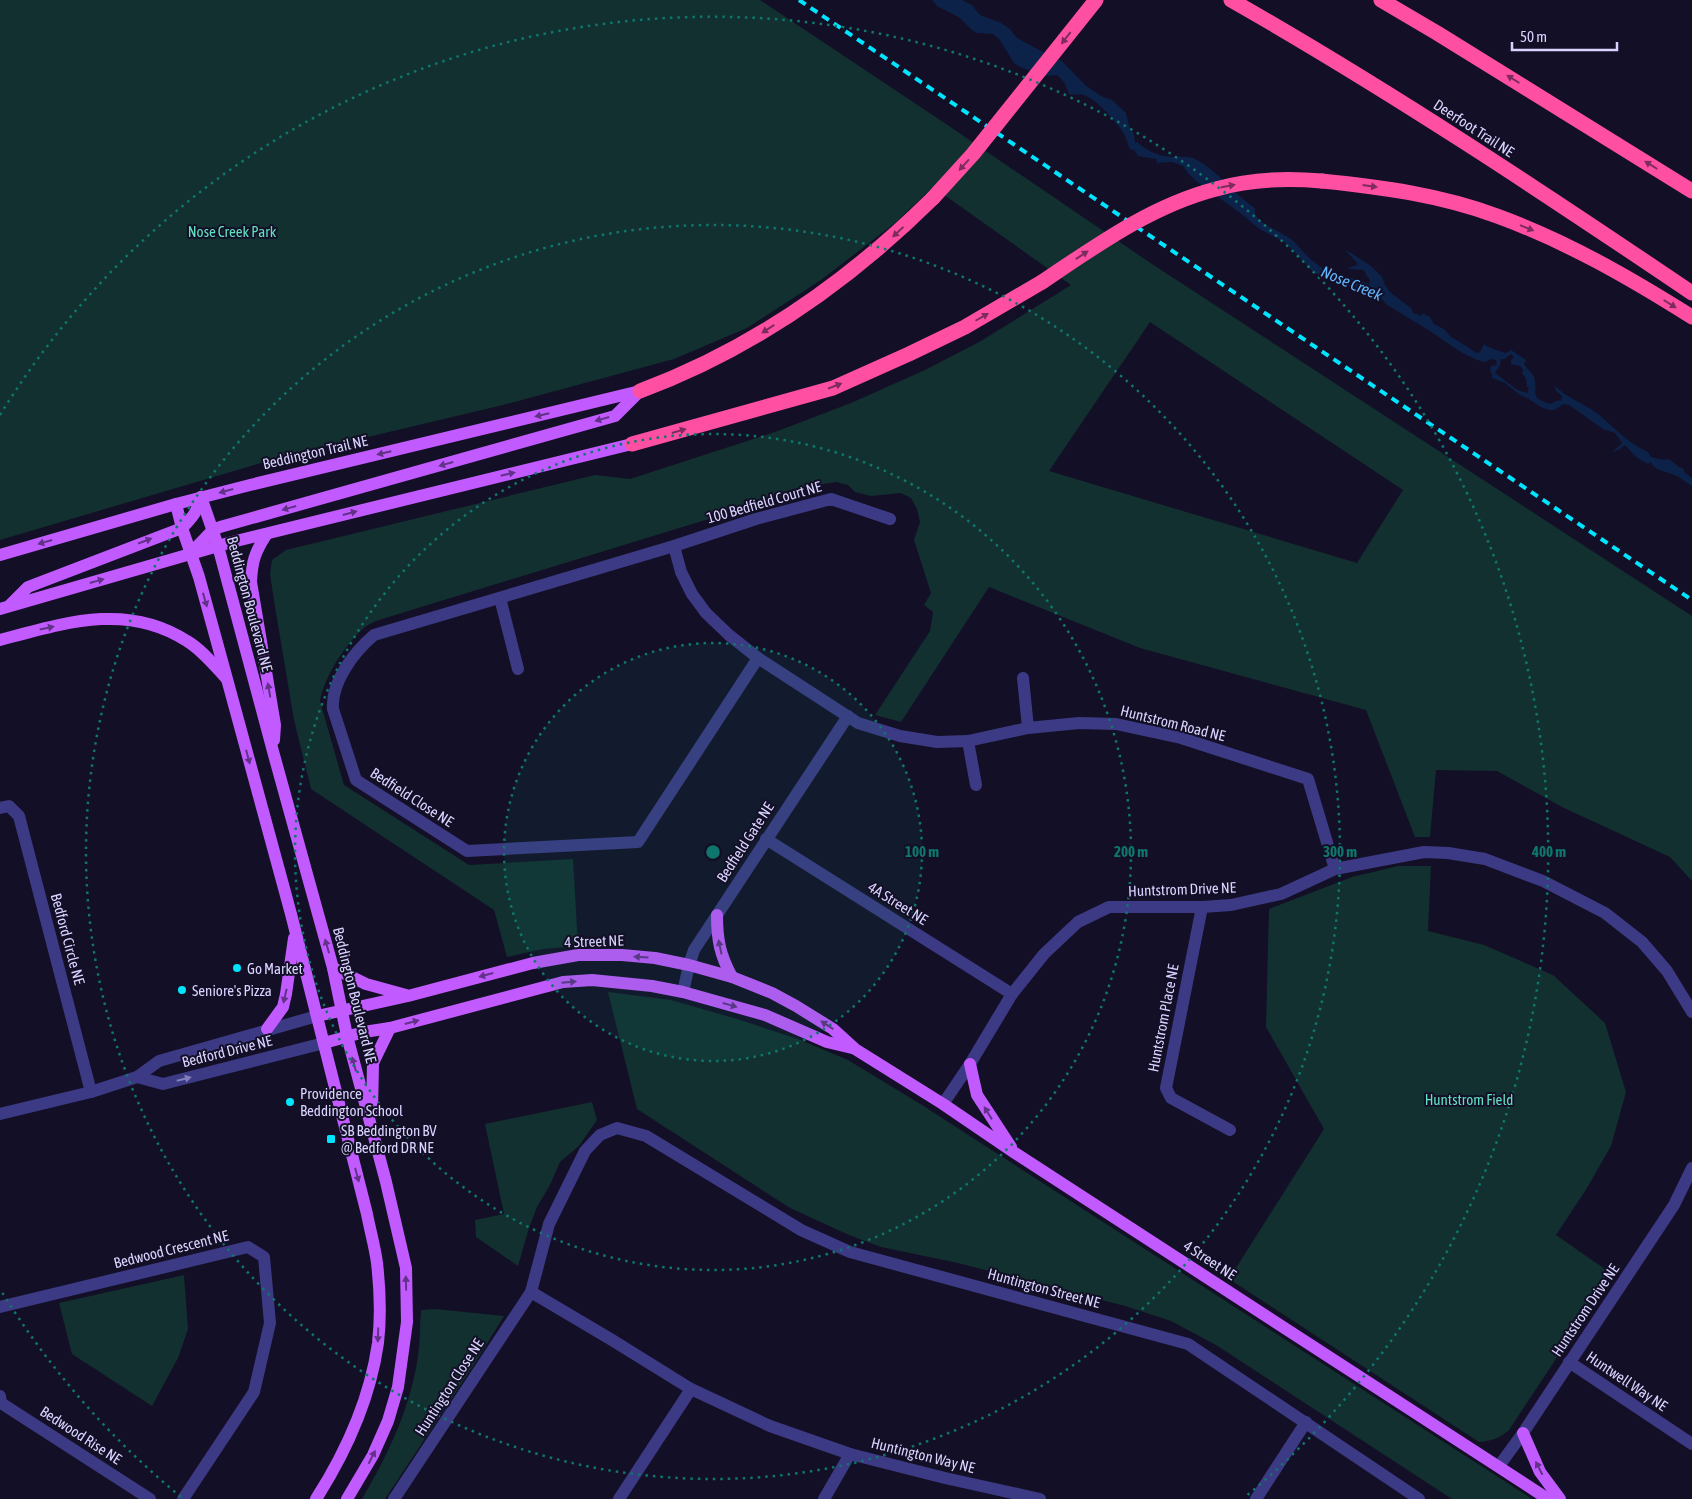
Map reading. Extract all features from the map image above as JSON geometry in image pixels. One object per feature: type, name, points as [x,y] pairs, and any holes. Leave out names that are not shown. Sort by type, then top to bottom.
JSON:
[{"type":"highway","points":[[640,391],[704,364],[763,332],[848,274],[886,243],[933,198],[973,154],[1096,0]]},
{"type":"highway","name":"Deerfoot Trail NE","points":[[1231,0],[1465,142],[1692,294]]},
{"type":"highway","points":[[1381,0],[1454,43],[1692,191]]},
{"type":"highway","points":[[632,444],[833,388],[965,327],[1042,282],[1119,231],[1173,204],[1217,188],[1263,180],[1322,180],[1370,186],[1407,192],[1496,215],[1585,254],[1692,317]]},
{"type":"main road","name":"Beddington Trail NE","points":[[0,555],[201,497],[640,391]]},
{"type":"main road","points":[[190,554],[213,530],[616,416],[640,391]]},
{"type":"main road","points":[[4,608],[218,546],[632,444]]},
{"type":"main road","points":[[4,608],[28,587],[182,528],[198,509],[201,497]]},
{"type":"main road","name":"Beddington Boulevard NE","points":[[201,497],[218,546],[333,968],[347,1036],[398,1229],[406,1268],[407,1322],[398,1387],[388,1420],[373,1455],[348,1499]]},
{"type":"main road","points":[[176,504],[190,554],[199,577],[295,931],[367,1214],[377,1261],[379,1298],[378,1343],[367,1388],[355,1427],[333,1474],[316,1499]]},
{"type":"main road","points":[[266,534],[257,548],[252,563],[250,582],[274,725],[274,755]]},
{"type":"main road","points":[[0,640],[96,618],[124,618],[155,624],[188,641],[227,679]]},
{"type":"main road","points":[[717,915],[719,947],[732,977]]},
{"type":"main road","points":[[267,1029],[283,1007],[295,931]]},
{"type":"main road","name":"4 Street NE","points":[[317,1016],[408,996],[533,963],[578,955],[622,955],[655,958],[732,977],[796,1006],[833,1029],[855,1049],[943,1104],[1015,1153],[1548,1499]]},
{"type":"main road","points":[[333,968],[366,984],[408,996]]},
{"type":"main road","name":"4 Street NE","points":[[324,1042],[390,1028],[563,982],[592,980],[652,986],[683,992],[765,1015],[827,1042],[855,1049]]},
{"type":"main road","points":[[371,1125],[373,1063],[390,1028]]},
{"type":"main road","points":[[970,1064],[977,1095],[1015,1153]]},
{"type":"main road","points":[[1523,1433],[1540,1472],[1560,1499]]},
{"type":"street","name":"100 Bedfield Court NE","points":[[674,546],[756,519],[831,499],[890,520]]},
{"type":"street","name":"Bedfield Close NE","points":[[674,546],[374,635],[361,646],[353,657],[334,690],[332,699],[333,709],[356,780],[467,851],[638,842],[758,658]]},
{"type":"street","points":[[674,546],[682,572],[692,594],[706,613],[729,635],[758,658],[848,716]]},
{"type":"street","points":[[500,598],[518,668]]},
{"type":"street","points":[[1023,678],[1028,728]]},
{"type":"street","name":"Huntstrom Road NE","points":[[848,716],[858,723],[900,736],[937,742],[968,741],[1028,728],[1079,723],[1116,724],[1181,738],[1308,779],[1335,869]]},
{"type":"street","name":"Bedfield Gate NE","points":[[683,992],[694,950],[848,716]]},
{"type":"street","points":[[968,741],[976,785]]},
{"type":"street","name":"Bedford Circle NE","points":[[0,808],[9,806],[19,816],[91,1092]]},
{"type":"street","name":"4A Street NE","points":[[766,840],[1012,994]]},
{"type":"street","name":"Huntstrom Drive NE","points":[[943,1104],[970,1064],[1012,994],[1044,954],[1078,922],[1109,907],[1202,907],[1231,905],[1281,894],[1335,869],[1424,852],[1448,853],[1485,859],[1543,881],[1605,913],[1642,942],[1666,971],[1692,1012]]},
{"type":"street","name":"Huntstrom Place NE","points":[[1202,907],[1166,1088],[1171,1098],[1230,1130]]},
{"type":"street","name":"Bedford Drive NE","points":[[0,1114],[91,1092],[137,1077],[159,1060],[317,1016]]},
{"type":"street","name":"Bedford Drive NE","points":[[137,1077],[163,1084],[324,1042]]},
{"type":"street","name":"Huntington Close NE","points":[[394,1499],[531,1292],[549,1224],[585,1151],[600,1134],[617,1128],[646,1136]]},
{"type":"street","name":"Huntington Street NE","points":[[646,1136],[801,1230],[850,1252],[1188,1344],[1420,1499]]},
{"type":"street","name":"Huntstrom Drive NE","points":[[1499,1466],[1674,1206],[1692,1168]]},
{"type":"street","name":"Bedwood Crescent NE","points":[[0,1307],[248,1247],[264,1257],[270,1323],[254,1392],[183,1499]]},
{"type":"street","points":[[531,1292],[691,1389],[770,1426],[850,1454]]},
{"type":"street","name":"Huntwell Way NE","points":[[1569,1362],[1692,1444]]},
{"type":"street","points":[[619,1499],[691,1389]]},
{"type":"street","name":"Bedwood Rise NE","points":[[0,1396],[1,1404],[150,1499]]},
{"type":"street","points":[[1256,1499],[1306,1422]]},
{"type":"street","name":"Huntington Way NE","points":[[824,1499],[850,1454],[1040,1499]]},
{"type":"green space","name":"Nose Creek Park","points":[[0,0],[760,0],[1152,264],[1692,616],[1692,881],[1670,857],[1562,807],[1497,771],[1436,770],[1430,837],[1415,837],[1366,710],[1140,648],[989,587],[901,722],[875,715],[930,631],[933,612],[924,605],[931,593],[914,540],[920,522],[917,509],[911,498],[901,493],[871,496],[855,492],[848,485],[836,482],[823,484],[379,620],[367,626],[358,634],[343,651],[331,671],[320,701],[344,785],[469,865],[573,859],[578,946],[543,949],[507,957],[494,910],[311,789],[294,720],[270,574],[272,560],[286,550],[595,475],[630,479],[775,432],[851,403],[925,370],[981,341],[1071,285],[933,187],[895,223],[821,280],[747,328],[674,359],[503,405],[271,460],[0,540]],"holes":[[[1150,322],[1403,490],[1357,563],[1049,471]]]},
{"type":"green space","name":"Huntstrom Field","points":[[1398,866],[1431,866],[1428,931],[1484,945],[1553,975],[1605,1023],[1626,1092],[1611,1146],[1587,1188],[1556,1235],[1612,1274],[1509,1430],[1499,1437],[1484,1442],[1479,1442],[1229,1279],[1324,1129],[1266,1027],[1269,909],[1352,877]]},
{"type":"green space","points":[[608,992],[671,1000],[798,1039],[848,1060],[922,1105],[1532,1499],[1452,1499],[1216,1345],[1171,1321],[1125,1306],[958,1263],[881,1247],[849,1235],[790,1208],[637,1109]]},
{"type":"green space","points":[[592,1102],[597,1120],[579,1146],[560,1162],[550,1185],[537,1207],[518,1266],[476,1237],[475,1220],[504,1214],[485,1124]]},
{"type":"green space","points":[[184,1275],[188,1329],[178,1358],[152,1406],[72,1354],[59,1303]]},
{"type":"green space","points":[[435,1309],[504,1316],[385,1499],[362,1499],[390,1446],[405,1408],[416,1368],[421,1310]]},
{"type":"water","name":"Nose Creek","points":[[932,0],[962,0],[972,5],[980,15],[1001,23],[1010,29],[1016,37],[1063,62],[1085,85],[1101,96],[1112,100],[1126,113],[1129,126],[1134,134],[1135,143],[1137,142],[1146,149],[1160,155],[1190,157],[1202,163],[1255,208],[1255,215],[1259,219],[1291,239],[1316,264],[1339,278],[1346,276],[1369,284],[1370,280],[1364,270],[1348,269],[1357,265],[1357,263],[1346,251],[1348,251],[1371,266],[1382,277],[1391,293],[1411,308],[1413,313],[1422,316],[1422,313],[1430,317],[1434,324],[1477,353],[1480,352],[1484,344],[1506,353],[1511,350],[1526,360],[1524,364],[1534,377],[1535,394],[1538,399],[1550,404],[1558,400],[1561,401],[1562,396],[1556,391],[1555,386],[1598,414],[1628,440],[1648,452],[1651,457],[1663,460],[1669,459],[1684,469],[1684,472],[1692,478],[1692,486],[1677,476],[1657,469],[1651,462],[1648,464],[1636,457],[1625,445],[1611,453],[1622,443],[1615,433],[1603,429],[1569,405],[1563,404],[1555,410],[1549,410],[1520,395],[1505,383],[1492,378],[1490,370],[1491,366],[1497,365],[1496,360],[1491,359],[1485,362],[1477,360],[1459,351],[1387,305],[1379,296],[1353,289],[1313,272],[1287,244],[1258,228],[1196,181],[1183,166],[1172,162],[1157,163],[1156,159],[1138,156],[1134,150],[1130,149],[1125,136],[1106,112],[1082,94],[1069,94],[1064,82],[1057,75],[1045,76],[1020,67],[1014,63],[999,39],[993,34],[977,33],[960,18],[937,6]],"holes":[[[1511,354],[1514,357],[1511,360],[1511,364],[1520,366],[1523,370],[1522,373],[1529,388],[1527,393],[1516,389],[1495,373],[1501,359],[1505,359]]]},
{"type":"railway","points":[[799,0],[1692,600]]},
{"type":"place","name":"Go Market","points":[[237,968]]},
{"type":"place","name":"Seniore's Pizza","points":[[182,990]]},
{"type":"place","name":"Providence Beddington School","points":[[290,1102]]},
{"type":"place","name":"SB Beddington BV @ Bedford DR NE","points":[[331,1139]]}]
